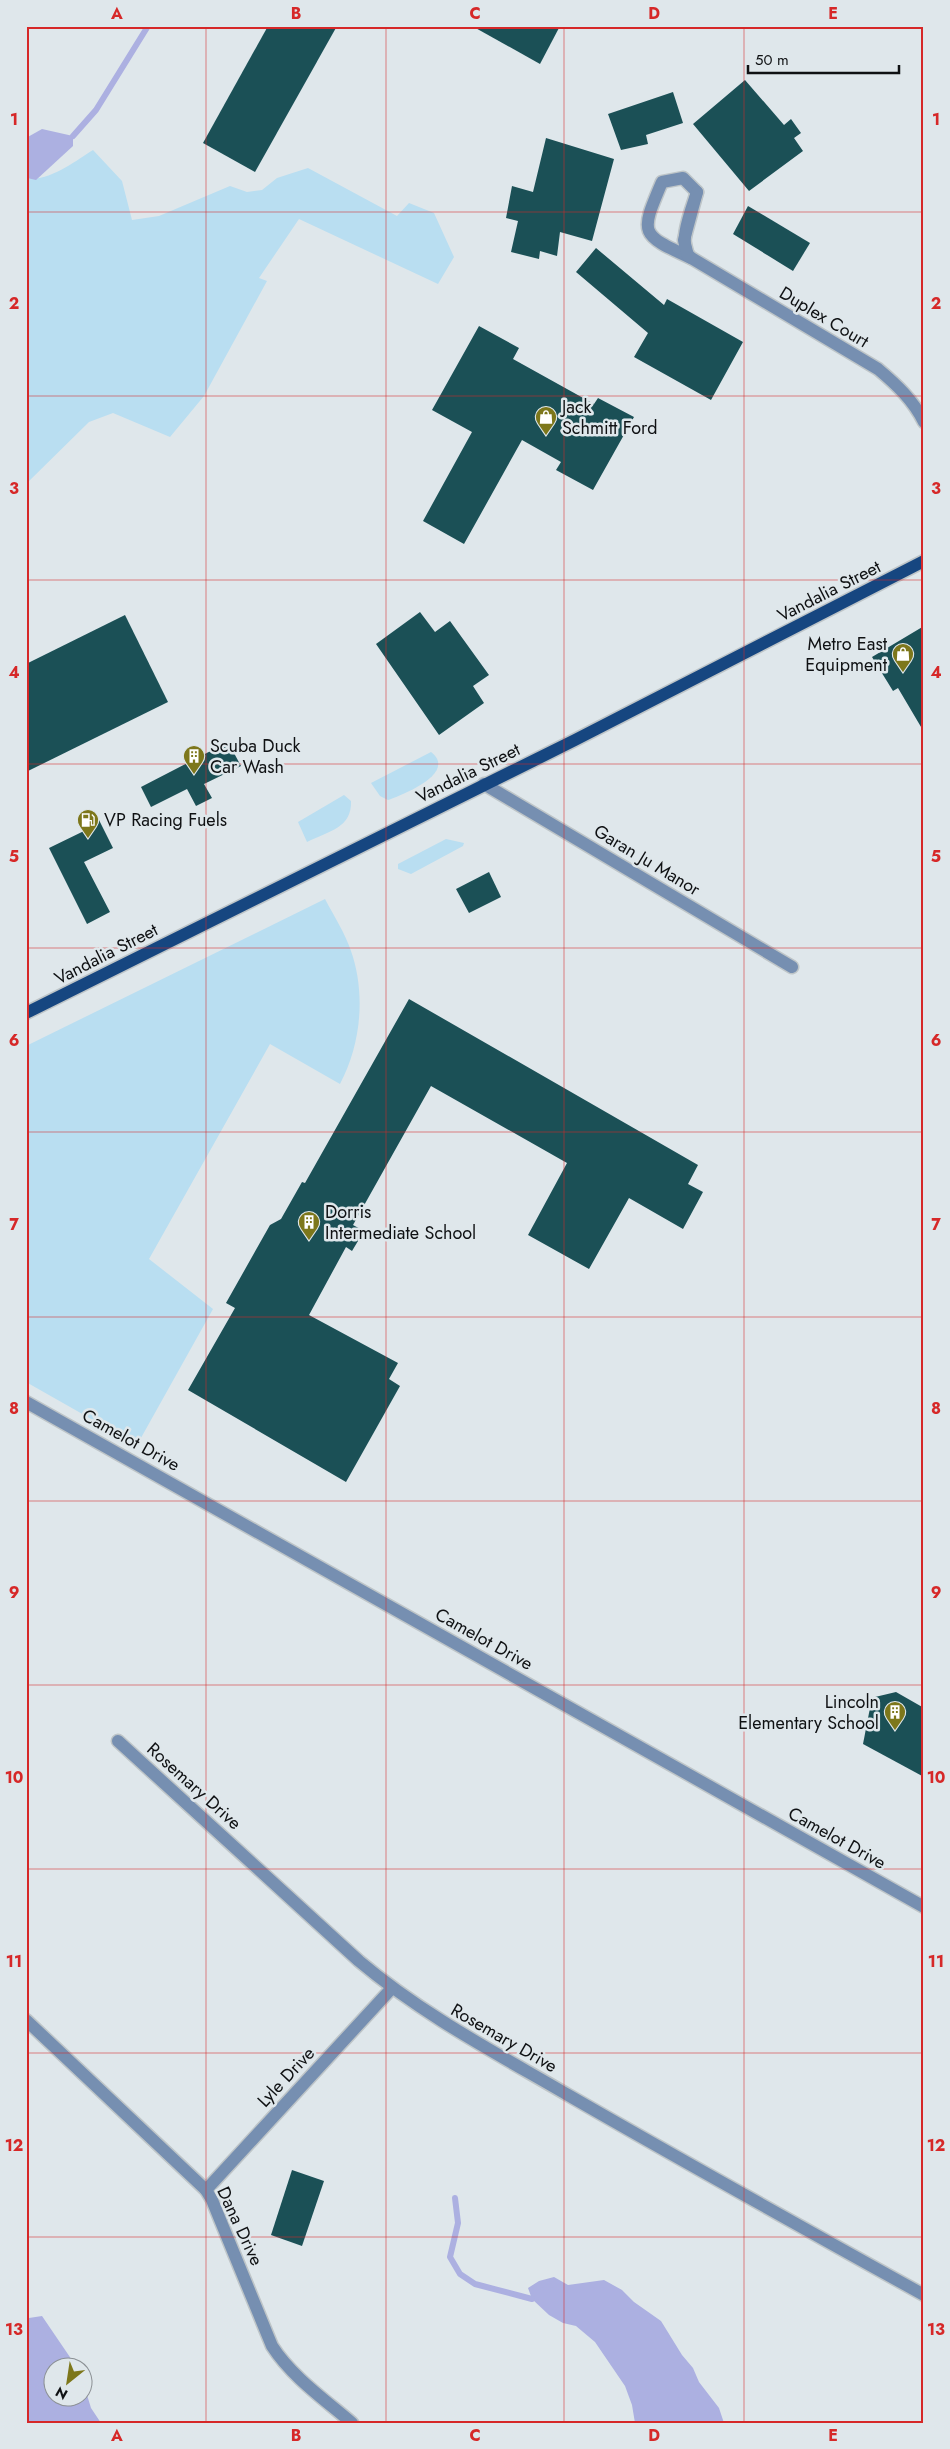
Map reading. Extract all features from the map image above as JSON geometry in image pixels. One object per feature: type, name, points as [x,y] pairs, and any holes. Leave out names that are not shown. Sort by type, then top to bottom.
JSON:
[{"type":"main road","name":"Vandalia Street","points":[[26,1013],[799,626],[924,561]]},
{"type":"street","name":"Duplex Court","points":[[691,258],[688,256],[684,240],[697,192],[683,178],[662,182],[647,218],[649,234],[659,243],[691,258],[878,369],[899,387],[917,408],[924,422]]},
{"type":"street","name":"Garan Ju Manor","points":[[484,784],[792,967]]},
{"type":"street","name":"Camelot Drive","points":[[26,1402],[924,1907]]},
{"type":"street","name":"Rosemary Drive","points":[[118,1741],[392,1988],[427,2014],[593,2110],[924,2295]]},
{"type":"street","name":"Lyle Drive","points":[[206,2190],[392,1988]]},
{"type":"street","name":"Dana Drive","points":[[26,2020],[206,2190],[212,2200],[272,2346],[280,2358],[298,2376],[352,2423]]},
{"type":"shaded area","points":[[93,150],[122,181],[132,220],[159,216],[230,186],[247,192],[262,190],[277,178],[308,168],[397,216],[409,203],[434,213],[454,257],[438,284],[299,219],[259,278],[267,281],[204,396],[170,437],[113,413],[89,422],[26,484],[26,171],[27,178],[44,177],[62,170]]},
{"type":"shaded area","points":[[431,752],[437,760],[438,768],[425,782],[415,788],[388,800],[380,796],[371,783]]},
{"type":"shaded area","points":[[344,795],[351,801],[348,817],[338,828],[307,842],[298,822]]},
{"type":"shaded area","points":[[446,839],[464,843],[463,846],[411,874],[398,869],[398,864]]},
{"type":"shaded area","points":[[325,899],[346,938],[356,967],[360,1001],[357,1036],[353,1052],[340,1084],[270,1044],[149,1259],[213,1309],[137,1445],[26,1382],[26,1046]]},
{"type":"water","points":[[42,129],[73,136],[73,146],[36,180],[27,178],[26,138]]},
{"type":"water","points":[[554,2277],[568,2285],[604,2280],[622,2290],[634,2302],[661,2321],[682,2355],[693,2368],[699,2382],[719,2408],[724,2423],[635,2423],[632,2405],[625,2386],[595,2342],[576,2326],[563,2323],[549,2315],[532,2299],[528,2288],[539,2281]]},
{"type":"water","points":[[42,2316],[69,2356],[42,2356],[42,2406],[90,2406],[101,2423],[26,2423],[26,2321],[29,2318]]},
{"type":"building","points":[[268,26],[337,26],[255,172],[203,143]]},
{"type":"building","points":[[472,26],[560,26],[540,64]]},
{"type":"building","points":[[745,80],[784,125],[791,119],[801,133],[794,138],[803,151],[749,191],[693,124]]},
{"type":"building","points":[[673,92],[683,123],[646,135],[648,144],[621,150],[608,114]]},
{"type":"building","points":[[546,138],[614,159],[592,241],[560,232],[557,256],[540,251],[539,259],[511,252],[518,221],[506,218],[512,186],[533,192]]},
{"type":"building","points":[[748,206],[810,243],[793,271],[733,234]]},
{"type":"building","points":[[596,248],[664,305],[667,299],[743,342],[711,400],[634,357],[648,333],[576,272]]},
{"type":"building","name":"Jack Schmitt Ford","points":[[479,326],[519,348],[513,359],[594,404],[598,398],[634,417],[593,490],[556,470],[561,462],[522,440],[464,544],[423,521],[472,432],[432,410]]},
{"type":"building","points":[[420,612],[435,632],[450,621],[489,675],[473,686],[484,703],[439,735],[376,644]]},
{"type":"building","points":[[125,615],[168,702],[26,772],[26,664]]},
{"type":"building","name":"Metro East Equipment","points":[[924,626],[924,732],[898,688],[893,691],[872,657]]},
{"type":"building","name":"Scuba Duck Car Wash","points":[[228,742],[241,766],[204,784],[212,798],[196,806],[187,789],[151,807],[141,787]]},
{"type":"building","points":[[96,814],[113,848],[84,862],[110,912],[87,924],[49,848],[86,830],[81,821]]},
{"type":"building","points":[[489,872],[501,897],[469,913],[456,889]]},
{"type":"building","name":"Dorris Intermediate School","points":[[409,999],[698,1165],[688,1184],[703,1192],[683,1229],[629,1198],[589,1269],[528,1235],[567,1163],[431,1086],[353,1225],[364,1231],[352,1251],[346,1247],[309,1315],[398,1363],[389,1379],[400,1386],[346,1482],[188,1390],[235,1308],[226,1303],[270,1225],[281,1219],[302,1182],[305,1183]]},
{"type":"building","name":"Lincoln Elementary School","points":[[896,1692],[924,1708],[924,1777],[863,1744],[870,1708],[875,1697]]},
{"type":"building","points":[[292,2170],[324,2181],[302,2246],[271,2235]]},
{"type":"waterway","points":[[73,136],[96,110],[148,26]]},
{"type":"waterway","points":[[455,2198],[458,2223],[450,2257],[460,2274],[475,2284],[532,2299]]},
{"type":"place","name":"Jack Schmitt Ford","points":[[546,436]]},
{"type":"place","name":"Metro East Equipment","points":[[903,673]]},
{"type":"place","name":"Scuba Duck Car Wash","points":[[194,775]]},
{"type":"place","name":"VP Racing Fuels","points":[[88,839]]},
{"type":"place","name":"Dorris Intermediate School","points":[[309,1241]]},
{"type":"place","name":"Lincoln Elementary School","points":[[895,1731]]}]
